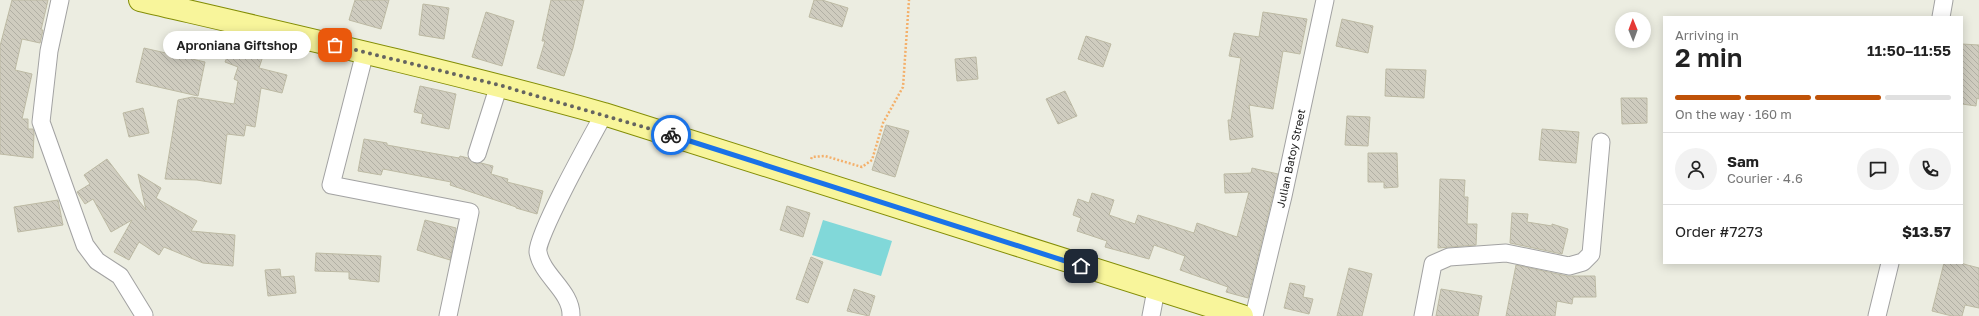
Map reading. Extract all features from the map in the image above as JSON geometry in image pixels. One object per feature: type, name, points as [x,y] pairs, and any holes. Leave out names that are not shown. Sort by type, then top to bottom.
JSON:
[{"type":"main road","points":[[140,0],[365,52],[499,85],[604,114],[1242,316]]},
{"type":"street","points":[[60,0],[49,51],[41,122],[85,245],[97,261],[120,276],[144,315]]},
{"type":"street","name":"Julian Batoy Street","points":[[1254,316],[1283,196],[1325,0]]},
{"type":"street","points":[[1941,16],[1944,0]]},
{"type":"street","points":[[365,52],[331,184],[470,212],[448,316]]},
{"type":"street","points":[[477,154],[499,85]]},
{"type":"street","points":[[571,316],[571,305],[542,262],[537,251],[540,240],[555,207],[604,114]]},
{"type":"street","points":[[1423,316],[1433,264],[1449,257],[1506,254],[1569,266],[1583,262],[1591,254],[1601,142]]},
{"type":"street","points":[[1877,316],[1890,264]]},
{"type":"street","points":[[1151,316],[1156,290]]},
{"type":"path","points":[[806,177],[812,157],[825,156],[862,167],[872,160],[884,123],[903,87],[909,0]]},
{"type":"shaded area","points":[[823,220],[892,241],[881,276],[812,255]]},
{"type":"building","points":[[12,0],[48,0],[41,30],[43,30],[40,43],[22,39],[15,70],[32,74],[22,119],[28,119],[28,129],[33,129],[33,158],[0,154],[0,46]]},
{"type":"building","points":[[355,0],[389,0],[381,29],[349,20]]},
{"type":"building","points":[[551,0],[584,0],[573,48],[564,76],[537,68],[545,41],[542,41]]},
{"type":"building","points":[[814,0],[822,0],[848,8],[842,27],[809,17]]},
{"type":"building","points":[[423,4],[449,8],[444,39],[419,35]]},
{"type":"building","points":[[486,12],[514,21],[502,66],[472,57]]},
{"type":"building","points":[[1263,12],[1307,19],[1300,54],[1283,51],[1273,109],[1249,105],[1253,137],[1230,140],[1228,120],[1231,120],[1241,58],[1229,56],[1234,33],[1259,37]]},
{"type":"building","points":[[1342,19],[1373,26],[1368,53],[1336,46]]},
{"type":"building","points":[[1086,36],[1111,44],[1103,67],[1078,59]]},
{"type":"building","points":[[233,44],[263,56],[259,68],[287,75],[282,93],[261,88],[255,127],[246,125],[244,136],[227,134],[221,184],[197,180],[165,179],[178,100],[192,97],[234,104],[238,81],[234,79],[238,67],[225,62]]},
{"type":"building","points":[[1963,44],[1979,45],[1979,99],[1977,98],[1976,106],[1963,104]]},
{"type":"building","points":[[144,48],[205,62],[198,96],[136,82]]},
{"type":"building","points":[[976,57],[978,79],[957,81],[955,59]]},
{"type":"building","points":[[1386,69],[1426,70],[1424,98],[1385,96]]},
{"type":"building","points":[[420,86],[456,94],[449,129],[421,123],[423,114],[414,112]]},
{"type":"building","points":[[1065,91],[1077,116],[1058,124],[1046,99]]},
{"type":"building","points":[[1621,98],[1647,98],[1647,123],[1622,124]]},
{"type":"building","points":[[143,108],[149,133],[129,137],[123,113]]},
{"type":"building","points":[[1347,116],[1370,117],[1368,146],[1345,145]]},
{"type":"building","points":[[886,125],[909,131],[895,177],[872,170]]},
{"type":"building","points":[[1542,129],[1579,132],[1576,163],[1539,160]]},
{"type":"building","points":[[364,139],[387,143],[387,145],[459,158],[460,156],[468,158],[474,163],[493,166],[491,174],[508,179],[507,182],[543,191],[537,214],[450,185],[451,182],[383,169],[381,175],[358,171]]},
{"type":"building","points":[[1368,153],[1397,153],[1398,187],[1384,188],[1384,182],[1368,182]]},
{"type":"building","points":[[107,159],[146,210],[138,174],[161,188],[156,198],[197,221],[191,231],[235,235],[233,266],[203,263],[164,247],[159,255],[139,242],[129,260],[114,252],[132,220],[111,232],[93,199],[85,204],[77,192],[90,184],[84,175]]},
{"type":"building","points":[[1252,168],[1278,174],[1248,298],[1226,292],[1228,287],[1180,270],[1185,256],[1154,245],[1149,259],[1105,247],[1107,241],[1077,231],[1081,218],[1073,215],[1078,199],[1089,203],[1092,193],[1114,200],[1109,215],[1135,224],[1138,215],[1194,233],[1197,223],[1237,237],[1249,192],[1225,193],[1224,174],[1251,173]]},
{"type":"building","points":[[1440,179],[1465,180],[1464,197],[1468,197],[1467,224],[1477,224],[1476,245],[1438,248]]},
{"type":"building","points":[[58,200],[63,225],[18,232],[14,207]]},
{"type":"building","points":[[787,206],[810,213],[803,237],[780,230]]},
{"type":"building","points":[[1512,213],[1528,214],[1527,222],[1552,226],[1552,224],[1568,229],[1562,254],[1510,243]]},
{"type":"building","points":[[425,220],[456,228],[450,260],[417,250]]},
{"type":"building","points":[[316,253],[381,256],[379,282],[349,279],[349,272],[315,271]]},
{"type":"building","points":[[811,257],[823,262],[808,303],[796,299]]},
{"type":"building","points":[[1944,264],[1963,264],[1979,268],[1979,308],[1965,305],[1962,316],[1952,316],[1932,311]]},
{"type":"building","points":[[1516,265],[1567,276],[1595,276],[1596,297],[1573,297],[1572,304],[1557,301],[1555,316],[1506,316]]},
{"type":"building","points":[[1349,268],[1372,274],[1362,316],[1337,316]]},
{"type":"building","points":[[280,269],[281,277],[294,276],[296,293],[268,296],[265,270]]},
{"type":"building","points":[[1290,283],[1305,286],[1303,297],[1313,299],[1309,314],[1284,308]]},
{"type":"building","points":[[854,289],[875,296],[869,316],[847,311]]},
{"type":"building","points":[[1441,289],[1482,296],[1478,316],[1436,316]]},
{"type":"way so far","points":[[335,45],[499,85],[604,114],[671,135]]},
{"type":"place","name":"Aproniana Giftshop","points":[[335,45]]},
{"type":"route","points":[[671,135],[832,185],[1081,266]]}]
